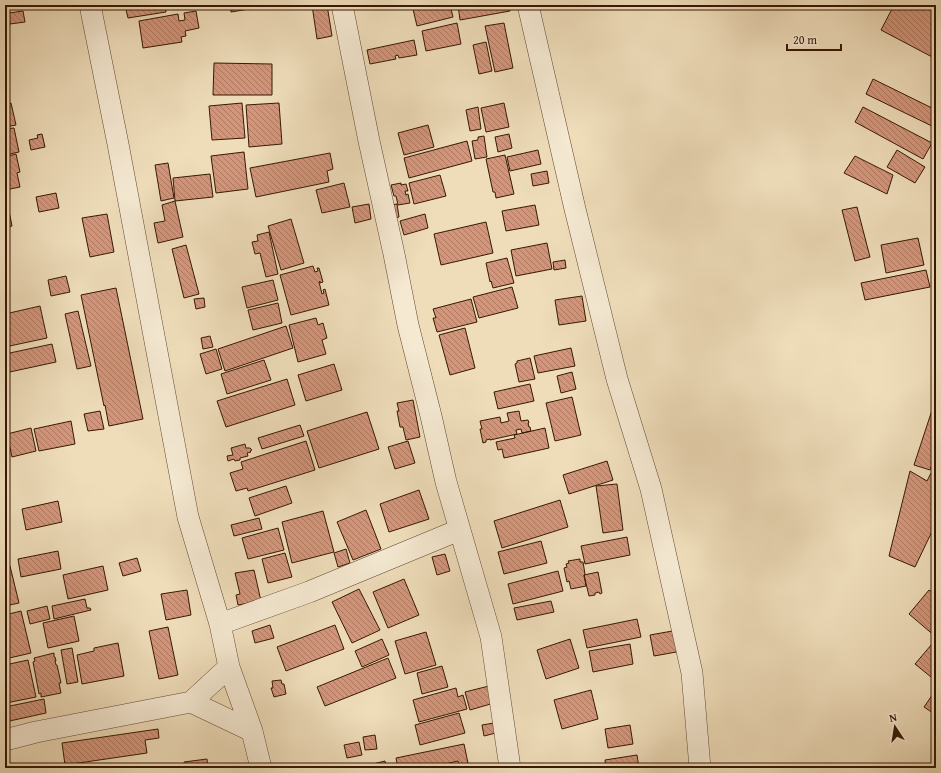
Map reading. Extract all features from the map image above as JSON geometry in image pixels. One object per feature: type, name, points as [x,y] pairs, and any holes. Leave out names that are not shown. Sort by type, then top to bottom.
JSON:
[{"type":"street","points":[[90,5],[118,144],[188,517],[220,624],[229,667],[252,731],[261,768]]},
{"type":"street","points":[[342,5],[408,325],[446,482],[491,637],[510,768]]},
{"type":"street","points":[[528,5],[575,209],[617,379],[651,488],[692,672],[700,768]]},
{"type":"street","points":[[220,624],[309,592],[459,530]]},
{"type":"street","points":[[5,740],[36,732],[191,702],[229,667]]},
{"type":"street","points":[[191,702],[252,731]]},
{"type":"building","points":[[125,5],[165,5],[166,12],[128,18]]},
{"type":"building","points":[[230,5],[273,5],[231,12]]},
{"type":"building","points":[[312,5],[327,5],[332,36],[317,39]]},
{"type":"building","points":[[412,5],[450,5],[453,17],[417,26]]},
{"type":"building","points":[[458,5],[509,5],[510,11],[460,20]]},
{"type":"building","points":[[894,5],[924,5],[936,11],[936,59],[881,30]]},
{"type":"building","points":[[23,11],[25,22],[10,24],[9,13]]},
{"type":"building","points":[[196,11],[199,28],[185,31],[186,36],[181,37],[182,42],[143,48],[139,21],[178,14],[179,21],[185,20],[184,13]]},
{"type":"building","points":[[457,23],[461,44],[426,51],[422,31]]},
{"type":"building","points":[[504,23],[513,68],[495,72],[485,26]]},
{"type":"building","points":[[414,40],[417,55],[399,58],[398,55],[395,56],[396,59],[370,64],[367,50]]},
{"type":"building","points":[[486,42],[492,71],[479,74],[473,45]]},
{"type":"building","points":[[214,63],[272,64],[272,95],[213,95]]},
{"type":"building","points":[[873,79],[936,110],[936,128],[866,94]]},
{"type":"building","points":[[11,103],[16,125],[5,127],[5,104]]},
{"type":"building","points":[[242,103],[245,138],[212,140],[209,106]]},
{"type":"building","points":[[279,103],[282,144],[249,147],[246,105]]},
{"type":"building","points":[[504,103],[509,127],[486,132],[481,108]]},
{"type":"building","points":[[478,107],[481,129],[470,131],[466,110]]},
{"type":"building","points":[[863,107],[932,143],[923,159],[855,122]]},
{"type":"building","points":[[428,125],[434,147],[404,155],[398,133]]},
{"type":"building","points":[[14,128],[19,152],[5,155],[5,129]]},
{"type":"building","points":[[42,134],[45,147],[31,150],[29,140],[38,138],[37,135]]},
{"type":"building","points":[[509,134],[512,148],[498,152],[495,137]]},
{"type":"building","points":[[484,136],[487,157],[475,159],[472,141],[478,140],[478,137]]},
{"type":"building","points":[[467,141],[472,161],[409,178],[404,158]]},
{"type":"building","points":[[538,150],[541,164],[510,171],[507,157]]},
{"type":"building","points":[[897,150],[925,167],[915,183],[887,167]]},
{"type":"building","points":[[244,152],[248,189],[216,193],[211,156]]},
{"type":"building","points":[[330,153],[333,169],[327,171],[329,182],[256,197],[250,168]]},
{"type":"building","points":[[16,154],[20,172],[17,173],[20,187],[5,190],[5,157]]},
{"type":"building","points":[[505,155],[514,194],[496,198],[495,192],[493,192],[486,159]]},
{"type":"building","points":[[855,156],[893,175],[887,194],[844,173]]},
{"type":"building","points":[[168,163],[174,198],[161,201],[155,165]]},
{"type":"building","points":[[547,171],[549,183],[533,186],[531,174]]},
{"type":"building","points":[[210,174],[213,197],[175,201],[173,178]]},
{"type":"building","points":[[440,175],[446,196],[414,204],[409,183]]},
{"type":"building","points":[[344,183],[350,207],[322,213],[316,190]]},
{"type":"building","points":[[401,183],[401,185],[406,184],[408,191],[405,191],[406,195],[408,194],[410,203],[398,205],[391,185]]},
{"type":"building","points":[[56,193],[59,208],[39,212],[36,197]]},
{"type":"building","points":[[175,201],[183,237],[158,243],[154,223],[165,221],[162,205]]},
{"type":"building","points":[[369,204],[371,219],[355,223],[352,207]]},
{"type":"building","points":[[397,204],[399,217],[394,218],[391,205]]},
{"type":"building","points":[[535,205],[539,225],[506,231],[502,211]]},
{"type":"building","points":[[8,206],[12,226],[5,228],[5,207]]},
{"type":"building","points":[[857,207],[870,257],[855,261],[842,210]]},
{"type":"building","points":[[107,214],[114,252],[90,257],[82,218]]},
{"type":"building","points":[[425,214],[428,228],[404,235],[400,221]]},
{"type":"building","points":[[291,219],[304,263],[281,270],[268,226]]},
{"type":"building","points":[[486,222],[493,253],[441,265],[434,234]]},
{"type":"building","points":[[269,232],[278,274],[266,277],[260,253],[255,254],[252,242],[258,241],[257,235]]},
{"type":"building","points":[[918,238],[924,265],[886,273],[881,245]]},
{"type":"building","points":[[547,243],[552,269],[516,276],[511,250]]},
{"type":"building","points":[[186,245],[199,294],[184,298],[172,249]]},
{"type":"building","points":[[507,258],[514,283],[493,288],[491,281],[490,282],[486,263]]},
{"type":"building","points":[[565,260],[566,268],[554,270],[553,262]]},
{"type":"building","points":[[313,266],[315,272],[318,271],[317,268],[319,268],[323,282],[319,282],[322,294],[324,293],[323,290],[325,289],[329,305],[291,315],[280,275]]},
{"type":"building","points":[[926,270],[930,287],[865,300],[861,283]]},
{"type":"building","points":[[66,276],[70,292],[51,296],[48,280]]},
{"type":"building","points":[[273,280],[278,300],[247,308],[242,287]]},
{"type":"building","points":[[7,282],[9,294],[6,294],[8,304],[5,305],[5,283]]},
{"type":"building","points":[[512,287],[518,308],[479,318],[473,297]]},
{"type":"building","points":[[116,288],[143,419],[109,426],[81,295]]},
{"type":"building","points":[[582,296],[586,321],[559,325],[555,300]]},
{"type":"building","points":[[204,298],[205,307],[196,309],[194,299]]},
{"type":"building","points":[[471,299],[477,322],[437,332],[433,318],[436,318],[433,309]]},
{"type":"building","points":[[278,303],[282,323],[253,330],[248,310]]},
{"type":"building","points":[[40,306],[47,338],[5,347],[5,314]]},
{"type":"building","points":[[78,311],[91,366],[77,369],[65,314]]},
{"type":"building","points":[[316,318],[318,325],[323,323],[327,338],[322,340],[326,354],[298,362],[289,325]]},
{"type":"building","points":[[286,326],[293,348],[225,371],[218,349]]},
{"type":"building","points":[[465,328],[475,368],[450,375],[439,335]]},
{"type":"building","points":[[210,336],[213,347],[203,349],[201,338]]},
{"type":"building","points":[[52,344],[56,362],[5,373],[5,354]]},
{"type":"building","points":[[571,348],[575,366],[538,373],[534,356]]},
{"type":"building","points":[[216,349],[222,369],[206,374],[200,354]]},
{"type":"building","points":[[530,358],[535,379],[519,382],[515,364],[517,361]]},
{"type":"building","points":[[264,360],[271,380],[227,394],[221,374]]},
{"type":"building","points":[[334,364],[342,390],[306,401],[298,375]]},
{"type":"building","points":[[572,372],[576,389],[561,393],[557,376]]},
{"type":"building","points":[[287,379],[295,405],[226,427],[217,401]]},
{"type":"building","points":[[530,384],[534,401],[498,409],[494,392]]},
{"type":"building","points":[[572,397],[581,435],[555,441],[546,403]]},
{"type":"building","points":[[936,398],[936,453],[930,470],[914,465]]},
{"type":"building","points":[[413,400],[420,437],[406,440],[403,427],[400,427],[397,403]]},
{"type":"building","points":[[100,411],[104,429],[88,431],[84,414]]},
{"type":"building","points":[[519,411],[521,421],[528,420],[531,431],[522,433],[521,429],[516,430],[517,434],[486,440],[486,442],[483,443],[480,421],[500,417],[501,423],[509,421],[507,413]]},
{"type":"building","points":[[367,412],[379,449],[319,468],[307,431]]},
{"type":"building","points":[[71,421],[75,444],[39,451],[34,429]]},
{"type":"building","points":[[300,425],[304,436],[262,449],[258,438]]},
{"type":"building","points":[[31,428],[36,451],[12,457],[7,434]]},
{"type":"building","points":[[545,428],[549,448],[504,458],[502,449],[498,450],[496,442],[515,438],[514,435]]},
{"type":"building","points":[[306,441],[315,470],[248,491],[247,488],[236,491],[230,473],[243,469],[241,462]]},
{"type":"building","points":[[408,441],[415,463],[395,469],[388,447]]},
{"type":"building","points":[[245,444],[246,448],[250,448],[252,450],[250,451],[251,452],[247,453],[248,456],[240,458],[240,460],[235,461],[234,459],[228,461],[227,456],[233,455],[231,448]]},
{"type":"building","points":[[607,461],[613,480],[569,494],[563,475]]},
{"type":"building","points":[[910,471],[927,481],[931,473],[936,475],[936,523],[915,567],[889,556]]},
{"type":"building","points":[[617,484],[623,530],[603,533],[596,486]]},
{"type":"building","points":[[286,486],[292,503],[255,516],[249,498]]},
{"type":"building","points":[[419,490],[429,519],[389,532],[380,504]]},
{"type":"building","points":[[560,500],[568,527],[502,548],[494,521]]},
{"type":"building","points":[[58,501],[62,522],[26,530],[22,509]]},
{"type":"building","points":[[366,510],[381,549],[353,560],[337,522]]},
{"type":"building","points":[[323,511],[334,552],[292,563],[282,522]]},
{"type":"building","points":[[259,518],[262,529],[234,536],[231,525]]},
{"type":"building","points":[[278,528],[284,550],[248,559],[242,538]]},
{"type":"building","points":[[627,537],[630,555],[585,564],[581,546]]},
{"type":"building","points":[[541,541],[547,563],[504,574],[498,552]]},
{"type":"building","points":[[346,549],[350,563],[338,567],[334,553]]},
{"type":"building","points":[[58,551],[61,569],[21,577],[18,559]]},
{"type":"building","points":[[285,553],[292,577],[268,583],[262,559]]},
{"type":"building","points":[[445,554],[450,571],[437,575],[432,557]]},
{"type":"building","points":[[137,558],[141,571],[123,576],[119,563]]},
{"type":"building","points":[[580,559],[580,562],[583,562],[586,586],[571,589],[569,581],[567,582],[564,568],[567,567],[566,564],[569,563],[568,561]]},
{"type":"building","points":[[10,566],[19,603],[5,606],[5,567]]},
{"type":"building","points":[[103,566],[108,590],[68,599],[63,575]]},
{"type":"building","points":[[254,570],[261,601],[238,605],[236,595],[240,594],[235,573]]},
{"type":"building","points":[[558,571],[563,591],[513,604],[508,584]]},
{"type":"building","points":[[598,572],[602,593],[600,594],[599,592],[595,593],[595,595],[589,596],[584,575]]},
{"type":"building","points":[[404,579],[419,615],[388,628],[373,592]]},
{"type":"building","points":[[359,589],[380,630],[352,643],[332,602]]},
{"type":"building","points":[[187,590],[191,615],[166,620],[161,594]]},
{"type":"building","points":[[929,590],[936,596],[936,637],[909,614]]},
{"type":"building","points":[[85,599],[87,608],[90,608],[91,610],[54,619],[52,606]]},
{"type":"building","points":[[551,601],[554,612],[517,620],[514,608]]},
{"type":"building","points":[[47,606],[50,619],[30,624],[27,611]]},
{"type":"building","points":[[21,611],[31,653],[5,659],[5,615]]},
{"type":"building","points":[[74,616],[79,641],[48,648],[43,623]]},
{"type":"building","points":[[637,619],[641,637],[587,648],[583,630]]},
{"type":"building","points":[[270,625],[274,638],[255,643],[252,631]]},
{"type":"building","points":[[335,625],[344,649],[286,671],[277,647]]},
{"type":"building","points":[[168,627],[178,675],[159,679],[149,631]]},
{"type":"building","points":[[678,630],[682,651],[654,656],[650,635]]},
{"type":"building","points":[[426,632],[436,665],[405,674],[395,641]]},
{"type":"building","points":[[382,639],[389,655],[362,667],[355,651]]},
{"type":"building","points":[[570,639],[579,668],[546,679],[537,650]]},
{"type":"building","points":[[118,643],[124,676],[82,684],[77,655],[94,651],[94,648]]},
{"type":"building","points":[[630,644],[633,664],[593,672],[589,651]]},
{"type":"building","points":[[932,644],[936,647],[936,681],[915,664]]},
{"type":"building","points":[[72,648],[78,682],[67,684],[61,650]]},
{"type":"building","points":[[54,653],[61,683],[59,683],[61,693],[41,697],[41,693],[39,694],[33,662],[35,661],[34,658]]},
{"type":"building","points":[[388,658],[396,678],[325,706],[317,687]]},
{"type":"building","points":[[28,660],[36,697],[6,703],[5,665]]},
{"type":"building","points":[[442,666],[448,687],[422,694],[417,673]]},
{"type":"building","points":[[281,680],[282,684],[284,684],[286,694],[274,697],[271,688],[273,688],[272,681]]},
{"type":"building","points":[[489,686],[494,703],[470,710],[465,692]]},
{"type":"building","points":[[456,688],[458,697],[463,695],[467,709],[419,722],[413,700]]},
{"type":"building","points":[[591,690],[598,719],[562,729],[554,700]]},
{"type":"building","points":[[935,691],[936,692],[936,715],[924,707]]},
{"type":"building","points":[[44,699],[46,713],[5,722],[5,707]]},
{"type":"building","points":[[459,713],[465,733],[420,745],[415,725]]},
{"type":"building","points":[[494,723],[496,733],[484,736],[482,725]]},
{"type":"building","points":[[630,725],[633,744],[608,748],[605,729]]},
{"type":"building","points":[[158,729],[159,738],[145,740],[147,753],[65,765],[62,743]]},
{"type":"building","points":[[375,735],[377,749],[365,750],[363,737]]},
{"type":"building","points":[[359,742],[362,755],[347,758],[344,745]]},
{"type":"building","points":[[464,744],[469,768],[460,768],[458,761],[428,768],[398,768],[396,758]]},
{"type":"building","points":[[637,755],[639,768],[606,768],[605,760]]},
{"type":"building","points":[[207,759],[208,768],[185,768],[184,762]]},
{"type":"building","points":[[385,761],[387,768],[361,768],[361,767]]}]
